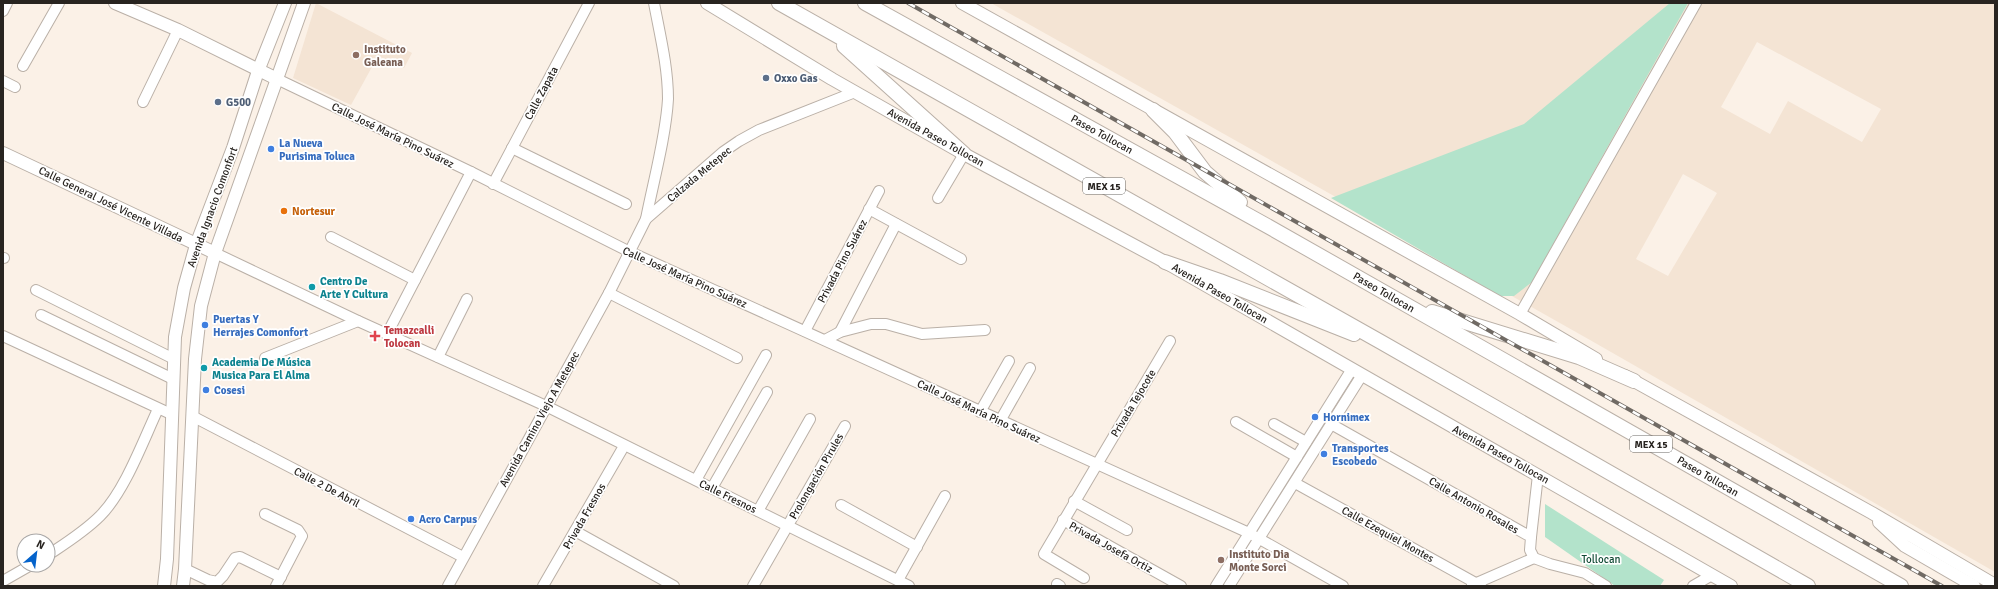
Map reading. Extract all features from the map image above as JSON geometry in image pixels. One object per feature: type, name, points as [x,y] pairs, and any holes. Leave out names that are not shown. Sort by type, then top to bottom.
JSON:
[{"type":"highway","name":"MEX 15","points":[[779,3],[1381,342],[1808,586]]},
{"type":"highway","name":"Paseo Tollocan","points":[[865,3],[1271,228],[1901,586]]},
{"type":"highway","points":[[826,30],[964,154]]},
{"type":"highway","points":[[1153,110],[1174,132],[1205,172],[1271,228]]},
{"type":"highway","points":[[1165,262],[1220,281],[1345,331],[1381,342]]},
{"type":"highway","points":[[1401,302],[1579,357],[1634,381]]},
{"type":"main road","name":"Calle José María Pino Suárez","points":[[115,3],[134,7],[258,71],[277,79]]},
{"type":"main road","name":"Avenida Ignacio Comonfort","points":[[164,586],[168,559],[171,414],[175,337],[184,288],[196,245],[233,148],[258,71],[285,3]]},
{"type":"main road","name":"Avenida Ignacio Comonfort","points":[[183,586],[197,330],[201,306],[215,253],[304,3]]},
{"type":"main road","name":"Avenida Paseo Tollocan","points":[[707,3],[855,92],[964,154],[1165,262],[1732,586]]},
{"type":"main road","points":[[962,3],[1520,314],[1634,381],[1872,513],[1995,584]]},
{"type":"main road","name":"Calle General José Vicente Villada","points":[[3,153],[215,253]]},
{"type":"main road","points":[[1872,513],[1883,528],[1905,546],[1974,586]]},
{"type":"street","points":[[3,11],[7,3]]},
{"type":"street","points":[[23,66],[60,3]]},
{"type":"street","name":"Calle Zapata","points":[[493,184],[589,3]]},
{"type":"street","points":[[646,220],[666,117],[668,98],[664,55],[654,3]]},
{"type":"street","points":[[1520,314],[1696,3]]},
{"type":"street","points":[[143,102],[178,30]]},
{"type":"street","name":"Calle José María Pino Suárez","points":[[277,79],[471,172],[630,252],[1096,465],[1249,533],[1343,586]]},
{"type":"street","points":[[3,81],[15,87]]},
{"type":"street","name":"Calzada Metepec","points":[[630,252],[646,220],[723,152],[759,130],[855,92]]},
{"type":"street","points":[[512,148],[626,204]]},
{"type":"street","points":[[938,198],[964,154]]},
{"type":"street","points":[[387,334],[471,172]]},
{"type":"street","name":"Privada Pino Suárez","points":[[805,332],[879,191]]},
{"type":"street","points":[[869,209],[961,259]]},
{"type":"street","points":[[840,332],[896,224]]},
{"type":"street","points":[[331,237],[415,280]]},
{"type":"street","name":"Avenida Camino Viejo A Metepec","points":[[448,586],[630,252]]},
{"type":"street","name":"Calle General José Vicente Villada","points":[[215,253],[358,321],[546,406]]},
{"type":"street","points":[[36,290],[174,359]]},
{"type":"street","points":[[609,293],[737,358]]},
{"type":"street","points":[[438,357],[467,299]]},
{"type":"street","points":[[41,315],[173,379]]},
{"type":"street","points":[[265,358],[358,321]]},
{"type":"street","points":[[825,340],[840,332],[871,324],[886,324],[922,334],[985,330]]},
{"type":"street","points":[[3,336],[171,414]]},
{"type":"street","name":"Privada Tejocote","points":[[1084,578],[1044,554],[1170,341]]},
{"type":"street","points":[[696,480],[766,355]]},
{"type":"street","points":[[980,412],[1010,361]]},
{"type":"street","points":[[1000,421],[1030,368]]},
{"type":"street","points":[[1229,586],[1331,424],[1357,372]]},
{"type":"street","points":[[1216,586],[1306,442],[1357,372]]},
{"type":"street","points":[[712,488],[767,392]]},
{"type":"street","name":"Calle Fresnos","points":[[546,406],[909,586]]},
{"type":"street","points":[[56,549],[84,530],[101,515],[115,497],[134,463],[158,408]]},
{"type":"street","name":"Calle 2 De Abril","points":[[192,416],[463,557]]},
{"type":"street","points":[[758,511],[810,419]]},
{"type":"street","points":[[1236,422],[1297,457]]},
{"type":"street","points":[[1274,424],[1306,442]]},
{"type":"street","name":"Calle Antonio Rosales","points":[[1331,424],[1531,537],[1530,550],[1534,558]]},
{"type":"street","name":"Prolongación Pirules","points":[[753,586],[845,426]]},
{"type":"street","name":"Privada Fresnos","points":[[543,586],[624,446]]},
{"type":"street","points":[[1531,537],[1538,474]]},
{"type":"street","name":"Calle Ezequiel Montes","points":[[1295,483],[1476,585]]},
{"type":"street","points":[[898,580],[945,496]]},
{"type":"street","points":[[1074,501],[1127,530]]},
{"type":"street","points":[[841,505],[917,547]]},
{"type":"street","points":[[265,514],[298,530],[302,536],[276,586]]},
{"type":"street","name":"Privada Josefa Ortiz","points":[[1063,520],[1181,586]]},
{"type":"street","points":[[575,531],[674,586]]},
{"type":"street","points":[[185,570],[202,578],[216,582],[223,576],[235,558],[240,557],[281,577]]},
{"type":"street","points":[[1476,585],[1534,558],[1550,564],[1586,573],[1606,586]]},
{"type":"street","points":[[3,581],[17,573]]},
{"type":"street","points":[[1693,586],[1712,575]]},
{"type":"shaded area","name":"Instituto Galeana","points":[[316,3],[412,53],[404,68],[378,56],[351,105],[293,78]]},
{"type":"shaded area","points":[[991,3],[1995,3],[1995,572],[1590,340]],"holes":[[[1757,42],[1881,109],[1862,142],[1788,101],[1770,134],[1721,107]],[[1683,174],[1717,193],[1668,276],[1636,259]]]},
{"type":"green space","points":[[1670,3],[1688,3],[1532,282],[1514,296],[1500,296],[1331,198],[1524,124]]},
{"type":"green space","name":"Tollocan","points":[[1545,504],[1664,580],[1660,586],[1615,586],[1545,537]]},
{"type":"railway","points":[[908,3],[1942,586]]},
{"type":"place","name":"Instituto Galeana","points":[[356,55]]},
{"type":"place","name":"Oxxo Gas","points":[[766,78]]},
{"type":"place","name":"G500","points":[[218,102]]},
{"type":"place","name":"La Nueva Purisima Toluca","points":[[271,149]]},
{"type":"place","name":"Nortesur","points":[[284,211]]},
{"type":"place","name":"Centro De Arte Y Cultura","points":[[312,287]]},
{"type":"place","name":"Puertas Y Herrajes Comonfort","points":[[205,325]]},
{"type":"place","name":"Temazcalli Tolocan","points":[[375,336]]},
{"type":"place","name":"Academia De Música Musica Para El Alma","points":[[204,368]]},
{"type":"place","name":"Cosesi","points":[[206,390]]},
{"type":"place","name":"Hornimex","points":[[1315,417]]},
{"type":"place","name":"Transportes Escobedo","points":[[1324,454]]},
{"type":"place","name":"Acro Carpus","points":[[411,519]]},
{"type":"place","name":"Instituto Dia Monte Sorci","points":[[1221,560]]}]
